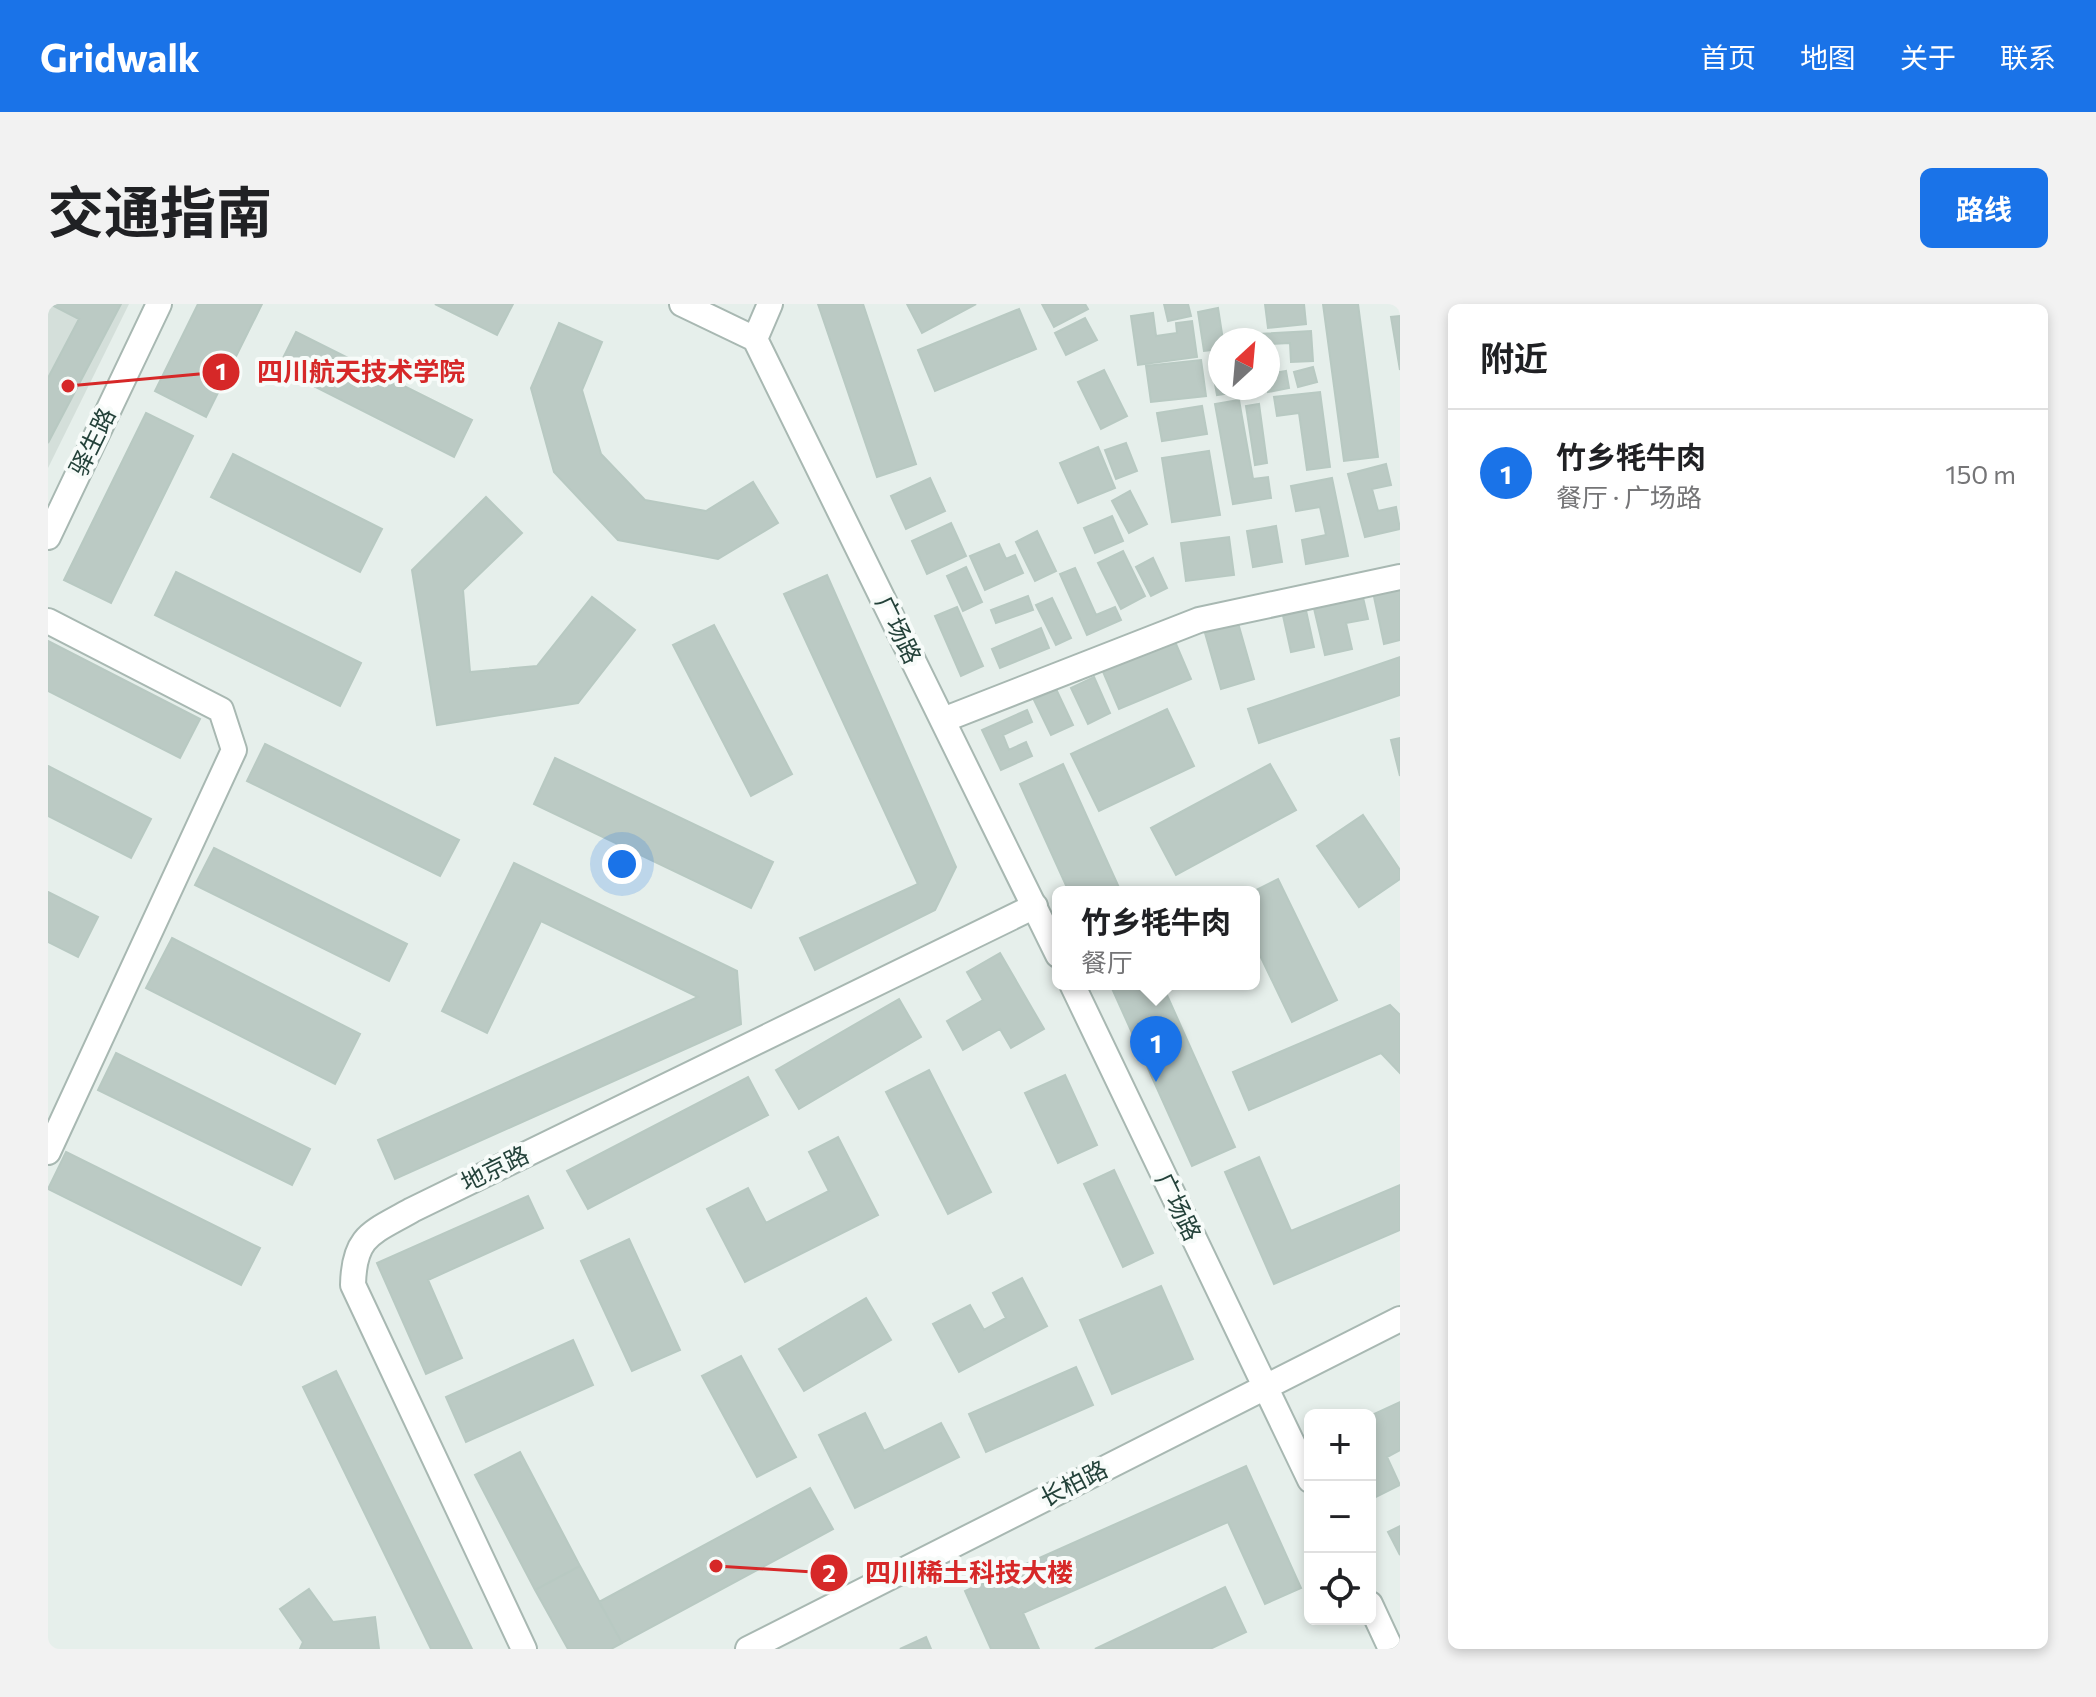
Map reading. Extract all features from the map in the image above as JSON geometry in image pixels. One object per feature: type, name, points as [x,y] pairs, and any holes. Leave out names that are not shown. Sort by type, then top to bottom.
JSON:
[{"type":"street","name":"驿生路","points":[[48,537],[159,304]]},
{"type":"street","points":[[682,304],[755,339],[770,304]]},
{"type":"street","name":"广场路","points":[[755,339],[1052,942]]},
{"type":"street","points":[[943,720],[1199,620],[1400,577]]},
{"type":"street","points":[[48,621],[221,710],[234,750],[48,1152]]},
{"type":"street","name":"地京路","points":[[524,1649],[353,1285],[353,1256],[368,1235],[412,1210],[1035,906]]},
{"type":"street","name":"广场路","points":[[1075,990],[1304,1468]]},
{"type":"street","name":"长柏路","points":[[748,1649],[1400,1319]]},
{"type":"street","points":[[1376,1617],[1391,1649]]},
{"type":"shaded area","points":[[48,304],[129,304],[48,468]]},
{"type":"building","points":[[50,304],[121,304],[48,443],[48,378],[79,319]]},
{"type":"building","points":[[198,304],[262,304],[206,417],[155,391]]},
{"type":"building","points":[[435,304],[513,304],[497,335]]},
{"type":"building","points":[[818,304],[863,304],[916,464],[877,477]]},
{"type":"building","points":[[907,304],[976,304],[922,333]]},
{"type":"building","points":[[1042,304],[1085,304],[1088,309],[1054,327]]},
{"type":"building","points":[[1164,304],[1188,304],[1191,316],[1168,321]]},
{"type":"building","points":[[1265,304],[1304,304],[1306,324],[1268,328]]},
{"type":"building","points":[[1323,304],[1358,304],[1378,457],[1344,461]]},
{"type":"building","points":[[1218,308],[1221,328],[1208,328],[1208,350],[1204,351],[1198,312]]},
{"type":"building","points":[[1019,309],[1036,349],[935,391],[918,350]]},
{"type":"building","points":[[1153,313],[1156,336],[1177,333],[1176,323],[1192,321],[1197,357],[1138,365],[1131,316]]},
{"type":"building","points":[[1400,316],[1400,370],[1391,317]]},
{"type":"building","points":[[1085,318],[1097,340],[1066,355],[1055,333]]},
{"type":"building","points":[[559,323],[602,342],[582,390],[601,454],[645,500],[706,511],[753,482],[778,523],[718,559],[618,540],[554,472],[531,388]]},
{"type":"building","points":[[1311,331],[1313,361],[1291,362],[1290,343],[1280,343],[1280,333]]},
{"type":"building","points":[[296,332],[472,420],[454,457],[278,368]]},
{"type":"building","points":[[1201,360],[1206,396],[1151,402],[1146,366]]},
{"type":"building","points":[[1313,367],[1317,382],[1298,387],[1294,372]]},
{"type":"building","points":[[1104,370],[1127,416],[1101,429],[1078,382]]},
{"type":"building","points":[[1286,371],[1289,388],[1280,390],[1280,372]]},
{"type":"building","points":[[1320,392],[1330,467],[1307,470],[1299,413],[1277,416],[1274,400],[1280,400],[1280,396]]},
{"type":"building","points":[[1239,400],[1253,479],[1268,477],[1271,498],[1233,504],[1215,404]]},
{"type":"building","points":[[1259,404],[1267,463],[1255,465],[1246,406]]},
{"type":"building","points":[[1202,406],[1207,434],[1162,441],[1157,413]]},
{"type":"building","points":[[146,413],[193,436],[111,603],[64,580]]},
{"type":"building","points":[[1126,443],[1137,471],[1116,479],[1105,450]]},
{"type":"building","points":[[1098,447],[1115,488],[1078,503],[1060,463]]},
{"type":"building","points":[[1209,451],[1220,515],[1172,522],[1162,458]]},
{"type":"building","points":[[233,454],[382,529],[360,572],[211,497]]},
{"type":"building","points":[[1386,464],[1391,485],[1372,489],[1378,511],[1396,507],[1400,529],[1365,537],[1348,474]]},
{"type":"building","points":[[930,478],[945,511],[906,529],[891,496]]},
{"type":"building","points":[[1332,478],[1348,556],[1306,564],[1302,540],[1326,535],[1320,507],[1296,511],[1291,486]]},
{"type":"building","points":[[1130,491],[1147,524],[1129,533],[1112,501]]},
{"type":"building","points":[[486,497],[522,533],[463,590],[470,672],[537,666],[592,597],[635,630],[578,703],[437,725],[412,570]]},
{"type":"building","points":[[1112,516],[1123,541],[1095,553],[1084,528]]},
{"type":"building","points":[[951,523],[966,556],[927,574],[912,541]]},
{"type":"building","points":[[1276,526],[1282,562],[1253,567],[1247,531]]},
{"type":"building","points":[[1037,531],[1056,571],[1035,581],[1016,542]]},
{"type":"building","points":[[1229,537],[1234,575],[1186,581],[1181,543]]},
{"type":"building","points":[[999,544],[1006,559],[1015,555],[1023,573],[985,590],[970,556]]},
{"type":"building","points":[[1123,551],[1145,596],[1121,609],[1098,563]]},
{"type":"building","points":[[1153,558],[1167,588],[1151,596],[1136,567]]},
{"type":"building","points":[[966,567],[982,602],[963,611],[947,576]]},
{"type":"building","points":[[1075,568],[1096,615],[1115,607],[1121,620],[1087,635],[1060,574]]},
{"type":"building","points":[[176,572],[361,663],[340,706],[155,615]]},
{"type":"building","points":[[827,575],[956,867],[935,910],[815,970],[800,938],[918,884],[784,594]]},
{"type":"building","points":[[1400,587],[1400,640],[1384,644],[1373,592]]},
{"type":"building","points":[[1361,589],[1368,619],[1346,623],[1352,649],[1325,655],[1312,600]]},
{"type":"building","points":[[1028,596],[1033,610],[996,623],[991,610]]},
{"type":"building","points":[[1052,598],[1071,638],[1056,645],[1036,605]]},
{"type":"building","points":[[1305,606],[1314,647],[1291,652],[1282,611]]},
{"type":"building","points":[[957,607],[983,666],[961,676],[935,616]]},
{"type":"building","points":[[1238,623],[1254,679],[1221,689],[1205,633]]},
{"type":"building","points":[[714,625],[792,774],[751,796],[673,645]]},
{"type":"building","points":[[1041,628],[1049,648],[1000,668],[992,649]]},
{"type":"building","points":[[1173,637],[1191,679],[1119,709],[1101,667]]},
{"type":"building","points":[[48,641],[200,719],[180,758],[48,691]]},
{"type":"building","points":[[1400,657],[1400,695],[1259,743],[1248,709]]},
{"type":"building","points":[[1094,677],[1110,713],[1088,724],[1071,688]]},
{"type":"building","points":[[1056,689],[1073,725],[1051,735],[1034,700]]},
{"type":"building","points":[[1167,709],[1194,766],[1099,811],[1071,754]]},
{"type":"building","points":[[1027,710],[1032,722],[1003,735],[1009,750],[1026,742],[1032,756],[1001,770],[982,730]]},
{"type":"building","points":[[1400,738],[1400,776],[1391,740]]},
{"type":"building","points":[[265,744],[459,840],[440,876],[247,781]]},
{"type":"building","points":[[555,758],[773,862],[751,908],[534,804]]},
{"type":"building","points":[[1063,764],[1118,886],[1066,886],[1020,784]]},
{"type":"building","points":[[1270,764],[1296,810],[1176,875],[1151,828]]},
{"type":"building","points":[[48,766],[151,819],[131,858],[48,816]]},
{"type":"building","points":[[1363,815],[1400,870],[1400,879],[1359,907],[1317,846]]},
{"type":"building","points":[[214,848],[407,944],[389,981],[195,885]]},
{"type":"building","points":[[514,863],[737,971],[741,1024],[395,1179],[378,1140],[698,997],[541,921],[487,1033],[442,1011]]},
{"type":"building","points":[[1278,879],[1337,1000],[1292,1022],[1260,955],[1260,888]]},
{"type":"building","points":[[48,892],[98,917],[78,957],[48,942]]},
{"type":"building","points":[[172,938],[360,1034],[335,1084],[146,988]]},
{"type":"building","points":[[1000,953],[1044,1029],[1011,1048],[1000,1029],[963,1050],[947,1021],[983,1000],[967,972]]},
{"type":"building","points":[[1113,990],[1165,990],[1235,1147],[1192,1166]]},
{"type":"building","points":[[899,999],[921,1037],[799,1109],[776,1070]]},
{"type":"building","points":[[1390,1005],[1400,1015],[1400,1073],[1381,1053],[1249,1110],[1233,1072]]},
{"type":"building","points":[[116,1053],[310,1149],[292,1185],[98,1090]]},
{"type":"building","points":[[929,1070],[991,1192],[948,1214],[886,1092]]},
{"type":"building","points":[[1065,1075],[1097,1145],[1058,1163],[1025,1093]]},
{"type":"building","points":[[748,1077],[768,1115],[588,1209],[567,1171]]},
{"type":"building","points":[[838,1137],[878,1215],[745,1282],[707,1209],[748,1188],[766,1223],[829,1191],[809,1152]]},
{"type":"building","points":[[66,1152],[260,1248],[241,1285],[48,1189]]},
{"type":"building","points":[[1259,1157],[1291,1231],[1400,1185],[1400,1230],[1274,1284],[1225,1172]]},
{"type":"building","points":[[1114,1170],[1153,1253],[1123,1267],[1084,1184]]},
{"type":"building","points":[[528,1196],[543,1228],[428,1280],[462,1358],[426,1374],[377,1263]]},
{"type":"building","points":[[629,1239],[680,1350],[632,1371],[581,1261]]},
{"type":"building","points":[[1022,1278],[1047,1326],[959,1372],[933,1324],[970,1305],[984,1330],[1006,1318],[993,1293]]},
{"type":"building","points":[[1161,1286],[1193,1359],[1112,1394],[1080,1320]]},
{"type":"building","points":[[866,1298],[891,1340],[804,1391],[779,1349]]},
{"type":"building","points":[[573,1340],[593,1385],[466,1442],[446,1397]]},
{"type":"building","points":[[741,1356],[796,1457],[757,1477],[702,1376]]},
{"type":"building","points":[[1076,1367],[1093,1405],[986,1452],[969,1414]]},
{"type":"building","points":[[336,1371],[472,1649],[431,1649],[303,1387]]},
{"type":"building","points":[[1400,1402],[1400,1450],[1387,1457],[1400,1485],[1376,1497],[1376,1481],[1376,1413]]},
{"type":"building","points":[[865,1413],[884,1451],[941,1423],[959,1457],[855,1508],[819,1435]]},
{"type":"building","points":[[520,1452],[580,1566],[535,1590],[475,1475]]},
{"type":"building","points":[[1246,1466],[1301,1588],[1265,1604],[1228,1522],[1023,1613],[1039,1649],[991,1649],[965,1591]]},
{"type":"building","points":[[810,1488],[833,1529],[622,1643],[599,1602]]},
{"type":"building","points":[[1400,1526],[1400,1555],[1388,1532]]},
{"type":"building","points":[[580,1566],[622,1643],[611,1649],[568,1649],[535,1590]]},
{"type":"building","points":[[1225,1587],[1246,1632],[1210,1649],[1095,1649]]},
{"type":"building","points":[[309,1589],[333,1622],[375,1617],[379,1649],[300,1649],[303,1642],[280,1609]]},
{"type":"building","points":[[926,1637],[931,1649],[900,1649]]},
{"type":"place","name":"四川航天技术学院","points":[[68,386]]},
{"type":"place","name":"竹乡牦牛肉","points":[[1156,1082]]},
{"type":"place","name":"四川稀土科技大楼","points":[[716,1566]]}]
